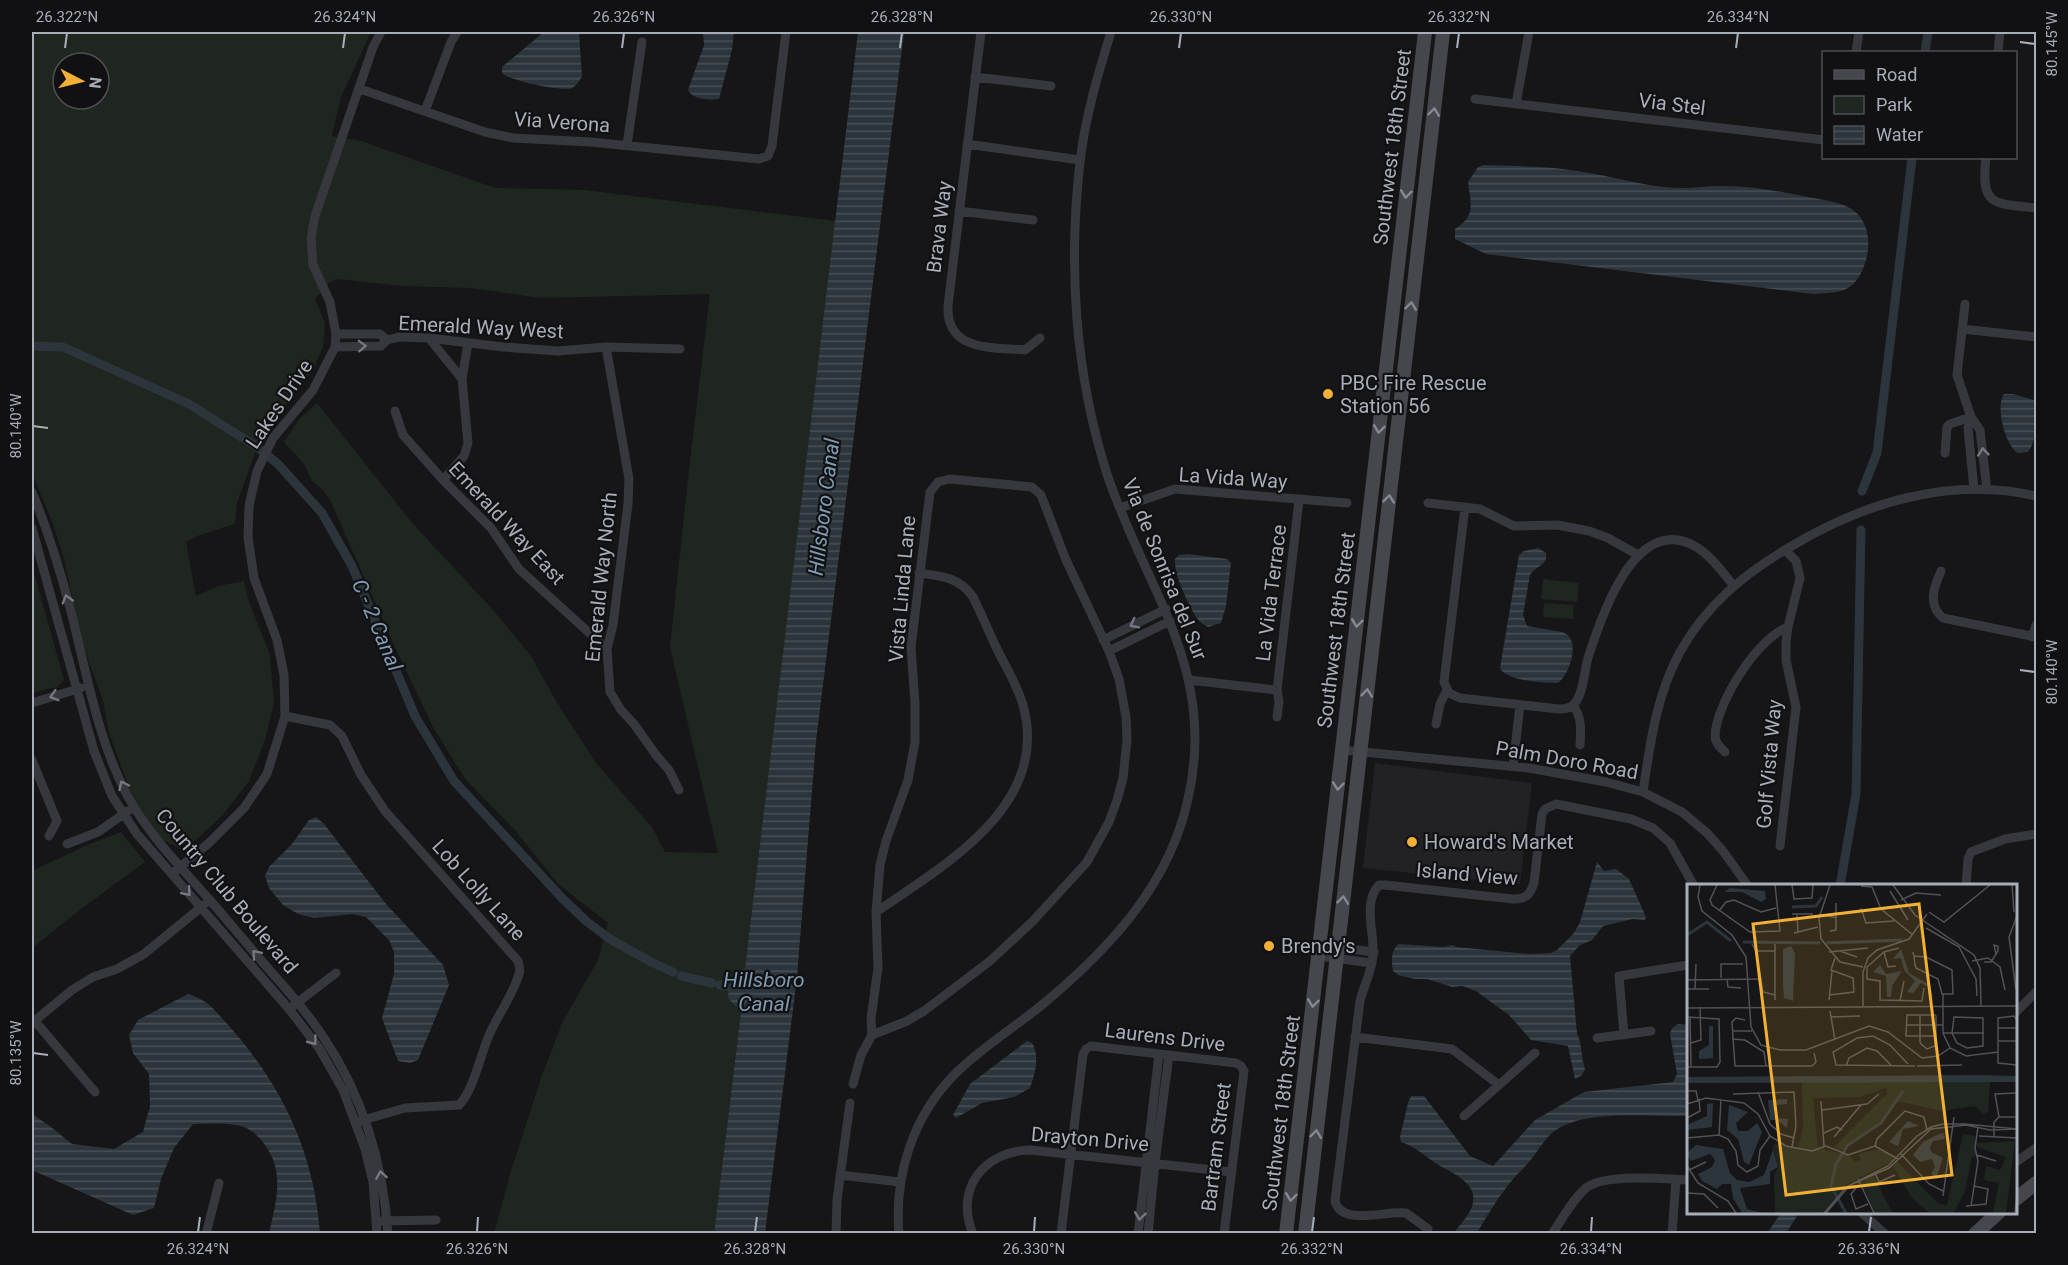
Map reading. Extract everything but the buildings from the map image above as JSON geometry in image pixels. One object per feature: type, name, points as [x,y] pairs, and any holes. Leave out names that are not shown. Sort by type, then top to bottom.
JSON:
[{"type":"main road","name":"Southwest 18th Street","points":[[1286,1233],[1425,32]]},
{"type":"main road","name":"Southwest 18th Street","points":[[1305,1233],[1443,32]]},
{"type":"main road","points":[[2017,1198],[2037,1183]]},
{"type":"main road","points":[[1975,1233],[1997,1214]]},
{"type":"street","name":"Lakes Drive","points":[[172,874],[210,842],[244,808],[267,774],[285,716],[284,675],[277,640],[255,578],[248,537],[249,506],[257,471],[273,438],[314,390],[335,347],[336,334],[330,302],[313,265],[311,238],[315,216],[373,47],[381,32]]},
{"type":"street","points":[[425,111],[451,42],[457,32]]},
{"type":"street","name":"Via Verona","points":[[360,89],[485,132],[513,138],[627,145],[759,159],[768,156],[772,146],[786,32]]},
{"type":"street","name":"Brava Way","points":[[981,32],[948,318],[953,330],[962,339],[979,346],[1025,350],[1040,338]]},
{"type":"street","name":"Via de Sonrisa del Sur","points":[[899,1233],[900,1182],[909,1149],[917,1129],[940,1091],[971,1060],[1022,1022],[1081,970],[1130,919],[1156,880],[1175,843],[1192,781],[1195,740],[1189,680],[1166,609],[1140,556],[1107,475],[1083,370],[1078,324],[1075,242],[1080,159],[1111,32]]},
{"type":"street","points":[[1516,104],[1528,32]]},
{"type":"street","points":[[1856,51],[1858,32]]},
{"type":"street","points":[[1998,51],[2000,32]]},
{"type":"street","points":[[627,145],[642,42]]},
{"type":"street","points":[[975,77],[1051,86]]},
{"type":"street","name":"Via Stel","points":[[1475,99],[1822,140]]},
{"type":"street","points":[[967,144],[1080,159]]},
{"type":"street","points":[[1986,159],[1983,183],[1992,199],[2001,204],[2037,208]]},
{"type":"street","points":[[959,211],[1033,220]]},
{"type":"street","points":[[1965,304],[1957,375],[1971,417],[1980,430],[1987,490]]},
{"type":"street","points":[[1962,329],[2037,337]]},
{"type":"street","name":"Emerald Way West","points":[[336,334],[380,334],[387,340]]},
{"type":"street","name":"Emerald Way West","points":[[335,347],[381,345],[387,340],[399,337],[558,351],[606,347],[680,349]]},
{"type":"street","points":[[429,338],[462,379]]},
{"type":"street","points":[[443,480],[464,456],[468,443],[462,379],[468,343]]},
{"type":"street","name":"Emerald Way North","points":[[606,347],[629,479],[613,625],[607,648],[610,692],[621,710],[669,770],[679,790]]},
{"type":"street","name":"Emerald Way East","points":[[395,411],[403,435],[490,528],[519,569],[607,648]]},
{"type":"street","points":[[1945,453],[1947,428],[1950,424],[1971,417]]},
{"type":"street","points":[[1971,417],[1968,428],[1974,489]]},
{"type":"street","name":"Vista Linda Lane","points":[[853,1084],[861,1055],[872,1035],[879,968],[877,888],[884,849],[908,780],[915,742],[911,647],[928,497],[933,486],[950,479],[1032,487],[1041,495],[1066,560],[1109,651],[1122,694],[1127,740],[1124,770],[1117,800],[1099,843],[1059,895],[990,961],[924,1011],[907,1021],[872,1035]]},
{"type":"street","name":"La Vida Way","points":[[1120,508],[1175,489],[1347,504]]},
{"type":"street","points":[[1643,792],[1655,716],[1668,677],[1687,640],[1701,620],[1733,585],[1764,562],[1833,523],[1889,502],[1934,492],[1974,489],[2037,496]]},
{"type":"street","name":"Country Club Boulevard","points":[[32,492],[69,604],[89,686],[112,763],[134,807],[152,834],[297,1002],[333,1050],[348,1079],[381,1172],[388,1233]]},
{"type":"street","name":"La Vida Terrace","points":[[1277,717],[1279,702],[1277,690],[1299,500]]},
{"type":"street","points":[[1428,503],[1486,511],[1503,522],[1515,526],[1557,525],[1590,531],[1638,555]]},
{"type":"street","points":[[1465,507],[1444,682],[1447,690],[1460,698],[1558,709],[1565,709],[1573,705],[1578,698],[1587,663],[1605,612],[1630,564],[1648,547],[1677,541],[1689,544],[1705,553],[1733,585]]},
{"type":"street","name":"Country Club Boulevard","points":[[32,528],[36,561],[103,776],[123,814],[137,834],[289,1009],[319,1048],[361,1121],[373,1182],[377,1233]]},
{"type":"street","points":[[34,545],[50,542]]},
{"type":"street","name":"Golf Vista Way","points":[[1780,846],[1796,708],[1786,660],[1788,627],[1799,572],[1796,561],[1785,550]]},
{"type":"street","points":[[36,561],[54,556]]},
{"type":"street","points":[[1941,572],[1934,588],[1933,602],[1938,614],[1943,618],[2034,637],[2037,625]]},
{"type":"street","points":[[876,912],[952,859],[997,816],[1007,804],[1021,778],[1028,747],[1028,731],[1022,702],[973,597],[966,588],[951,578],[919,573]]},
{"type":"street","points":[[1103,640],[1166,609]]},
{"type":"street","points":[[1109,651],[1170,621]]},
{"type":"street","points":[[1725,752],[1717,744],[1715,737],[1722,712],[1736,680],[1767,640],[1777,630],[1788,627]]},
{"type":"street","name":"La Vida Terrace","points":[[1189,680],[1277,690]]},
{"type":"street","points":[[32,703],[89,686]]},
{"type":"street","points":[[1436,724],[1440,704],[1447,690]]},
{"type":"street","points":[[1513,766],[1520,705]]},
{"type":"street","points":[[1573,705],[1580,714],[1580,745]]},
{"type":"street","name":"Lob Lolly Lane","points":[[285,716],[330,725],[342,736],[361,775],[385,811],[518,961],[521,971],[491,1032],[467,1096],[459,1105],[405,1108],[361,1121]]},
{"type":"street","name":"Palm Doro Road","points":[[1342,750],[1513,766],[1606,782],[1643,792],[1682,812],[1707,833],[1724,851],[1747,884]]},
{"type":"street","points":[[32,760],[57,821],[50,836]]},
{"type":"street","name":"Island View","points":[[1428,1229],[1406,1213],[1353,1215],[1341,1212],[1335,1201],[1360,1000],[1374,951],[1371,930],[1372,901],[1375,889],[1379,885],[1513,899],[1526,897],[1534,883],[1542,814],[1545,809],[1556,804],[1631,819],[1653,828],[1670,843],[1693,884]]},
{"type":"street","points":[[67,844],[98,832],[134,807]]},
{"type":"street","points":[[1966,884],[1968,859],[1971,852],[2005,839],[2037,834]]},
{"type":"street","points":[[95,1092],[33,1022],[72,990],[93,977],[117,969],[144,954],[210,900]]},
{"type":"street","points":[[1319,951],[1337,953],[1374,951]]},
{"type":"street","points":[[1337,953],[1372,963]]},
{"type":"street","points":[[1624,1035],[1619,976],[1687,965]]},
{"type":"street","points":[[289,1009],[336,973]]},
{"type":"street","points":[[2017,1011],[2037,992]]},
{"type":"street","points":[[1597,1038],[1651,1031]]},
{"type":"street","points":[[1355,1037],[1452,1049],[1499,1085]]},
{"type":"street","name":"Laurens Drive","points":[[1071,1154],[1083,1054],[1091,1046],[1236,1063],[1241,1066]]},
{"type":"street","points":[[1464,1116],[1535,1053]]},
{"type":"street","points":[[1138,1233],[1150,1163],[1164,1054]]},
{"type":"street","name":"Bartram Street","points":[[1224,1233],[1244,1071],[1241,1066]]},
{"type":"street","points":[[836,1233],[840,1175],[850,1103]]},
{"type":"street","points":[[2017,1161],[2037,1148]]},
{"type":"street","name":"Drayton Drive","points":[[973,1233],[968,1216],[969,1196],[976,1177],[985,1166],[1002,1155],[1016,1151],[1030,1150],[1232,1172]]},
{"type":"street","points":[[1062,1233],[1071,1154]]},
{"type":"street","points":[[1148,1233],[1150,1163]]},
{"type":"street","points":[[840,1175],[900,1182]]},
{"type":"street","points":[[1552,1233],[1574,1200],[1594,1183],[1616,1179],[1687,1180]]},
{"type":"street","points":[[1672,1233],[1676,1179]]},
{"type":"street","points":[[206,1233],[219,1183]]},
{"type":"street","points":[[1863,1214],[1885,1233]]},
{"type":"street","points":[[377,1221],[436,1220]]},
{"type":"shaded area","points":[[1375,763],[1532,783],[1520,884],[1363,868]]},
{"type":"green space","points":[[32,32],[371,32],[341,97],[332,136],[361,141],[495,188],[584,190],[836,221],[745,968],[729,980],[728,998],[741,1012],[714,1233],[494,1233],[542,1075],[563,1021],[598,960],[608,923],[558,884],[514,829],[465,779],[433,727],[331,502],[324,491],[312,481],[304,464],[284,442],[299,419],[317,403],[413,524],[494,611],[531,656],[556,701],[596,763],[652,827],[665,852],[718,853],[670,647],[710,294],[541,298],[471,288],[402,286],[337,279],[329,283],[315,299],[325,323],[323,347],[313,370],[262,434],[237,503],[235,524],[197,536],[186,542],[196,596],[218,586],[244,581],[248,599],[270,655],[274,704],[264,743],[249,781],[222,816],[196,840],[180,849],[159,838],[140,815],[128,785],[109,733],[103,701],[83,645],[64,559],[53,524],[32,473]]},
{"type":"green space","points":[[32,574],[35,576],[64,680],[57,687],[32,693]]},
{"type":"green space","points":[[1543,579],[1579,583],[1577,602],[1541,599]]},
{"type":"green space","points":[[1544,603],[1574,605],[1573,619],[1543,617]]},
{"type":"green space","points":[[121,832],[145,862],[32,948],[32,871]]},
{"type":"water","points":[[544,32],[579,32],[582,77],[572,88],[536,85],[502,73],[502,67]]},
{"type":"water","points":[[703,32],[734,32],[732,50],[719,99],[697,98],[688,90],[704,45]]},
{"type":"water","name":"Hillsboro Canal","points":[[858,32],[904,32],[816,741],[797,977],[765,1233],[714,1233],[741,1012],[728,998],[729,980],[745,968]]},
{"type":"water","points":[[1483,165],[1559,169],[1671,188],[1735,186],[1757,188],[1835,202],[1856,212],[1866,227],[1868,245],[1865,263],[1858,279],[1842,291],[1813,294],[1486,254],[1455,239],[1455,229],[1469,214],[1468,182],[1478,167]]},
{"type":"water","points":[[2004,394],[2034,400],[2036,405],[2035,430],[2028,452],[2018,453],[2013,449],[2005,434],[2001,416],[2001,399]]},
{"type":"water","points":[[1538,548],[1546,553],[1546,557],[1545,561],[1530,575],[1523,615],[1527,626],[1562,632],[1572,641],[1570,664],[1558,683],[1517,678],[1510,676],[1500,668],[1519,555],[1524,551]]},
{"type":"water","points":[[1179,555],[1227,559],[1231,563],[1226,606],[1221,623],[1208,627],[1202,623],[1186,597],[1179,581],[1175,559]]},
{"type":"water","points":[[316,817],[324,824],[386,904],[443,965],[449,985],[418,1060],[410,1063],[398,1061],[382,1018],[394,974],[394,952],[389,940],[366,917],[353,914],[314,918],[298,914],[283,905],[269,888],[265,876],[269,867],[292,844],[309,820]]},
{"type":"water","points":[[1597,862],[1604,871],[1616,869],[1629,879],[1646,917],[1645,920],[1633,919],[1603,926],[1592,940],[1580,945],[1570,956],[1577,1033],[1585,1069],[1582,1075],[1575,1079],[1568,1046],[1531,1040],[1509,1015],[1476,991],[1462,986],[1452,987],[1427,979],[1398,975],[1393,971],[1392,957],[1398,944],[1444,947],[1453,945],[1529,954],[1551,953],[1557,950],[1574,933],[1580,922]]},
{"type":"water","points":[[188,994],[207,1003],[216,1011],[249,1050],[280,1097],[303,1148],[317,1204],[320,1233],[269,1233],[277,1188],[275,1166],[261,1139],[250,1130],[238,1125],[193,1124],[174,1148],[161,1179],[154,1208],[133,1215],[32,1170],[32,1114],[72,1144],[114,1149],[143,1132],[150,1106],[149,1074],[133,1053],[129,1035],[138,1020]]},
{"type":"water","points":[[1678,1024],[1687,1025],[1687,1116],[1602,1117],[1569,1123],[1552,1133],[1513,1179],[1477,1233],[1454,1233],[1470,1210],[1473,1195],[1467,1183],[1461,1178],[1401,1142],[1400,1137],[1411,1096],[1424,1096],[1470,1156],[1493,1166],[1535,1120],[1584,1092],[1673,1082],[1677,1074],[1670,1034],[1672,1028]]},
{"type":"water","points":[[1027,1041],[1032,1043],[1036,1054],[1035,1071],[1030,1088],[1014,1097],[982,1103],[956,1118],[953,1115],[970,1084]]},
{"type":"water","points":[[1780,1214],[1798,1214],[1786,1233],[1767,1233]]},
{"type":"waterway","points":[[1925,51],[1928,32]]},
{"type":"waterway","points":[[1862,491],[1877,453],[1912,159]]},
{"type":"waterway","name":"C - 2 Canal","points":[[32,346],[63,347],[189,404],[257,447],[278,464],[322,513],[352,566],[415,716],[454,781],[586,921],[610,939],[673,972]]},
{"type":"waterway","points":[[1840,884],[1856,794],[1861,530]]},
{"type":"waterway","name":"C - 2 Canal","points":[[681,976],[712,983]]},
{"type":"waterway","points":[[720,985],[740,988]]},
{"type":"place","name":"PBC Fire Rescue Station 56","points":[[1328,394]]},
{"type":"place","name":"Howard's Market","points":[[1412,842]]},
{"type":"place","name":"Brendy's","points":[[1269,946]]}]
